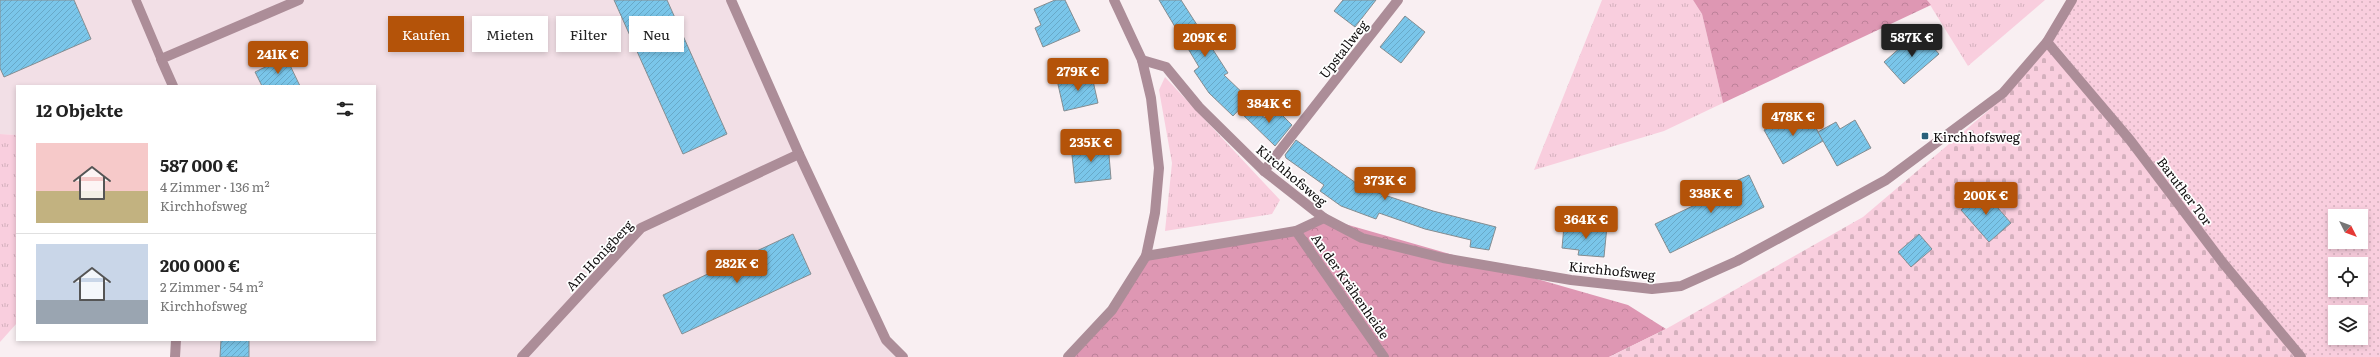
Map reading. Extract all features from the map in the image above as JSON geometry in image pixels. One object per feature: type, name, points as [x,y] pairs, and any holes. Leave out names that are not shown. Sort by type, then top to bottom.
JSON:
[{"type":"street","points":[[173,85],[161,59],[299,0]]},
{"type":"street","points":[[731,0],[799,154],[886,340],[903,357]]},
{"type":"street","points":[[1068,357],[1112,310],[1146,256],[1155,213],[1159,168],[1151,98],[1142,60],[1114,0]]},
{"type":"street","name":"Upstallweg","points":[[1264,172],[1398,0]]},
{"type":"street","name":"Kirchhofsweg","points":[[1142,60],[1166,67],[1199,107],[1264,172],[1324,218],[1362,238],[1443,258],[1586,281],[1652,289],[1681,286],[1737,261],[1886,180],[2003,94],[2047,42],[2072,0]]},
{"type":"street","name":"Baruther Tor","points":[[2047,42],[2130,140],[2223,263],[2301,357]]},
{"type":"street","name":"Am Honigberg","points":[[522,357],[641,228],[799,154]]},
{"type":"street","points":[[1146,256],[1296,231],[1324,218]]},
{"type":"street","name":"An der Krähenheide","points":[[1296,231],[1384,357]]},
{"type":"street","points":[[175,357],[176,341]]},
{"type":"lane","points":[[136,0],[161,59]]},
{"type":"shaded area","points":[[0,0],[731,0],[886,340],[903,357],[175,357],[176,341],[376,341],[376,85],[16,85],[16,135],[0,134]]},
{"type":"green space","points":[[1602,0],[1693,0],[1702,14],[1723,103],[1664,131],[1534,170]]},
{"type":"green space","points":[[1693,0],[1927,0],[1931,5],[1723,103],[1702,14]]},
{"type":"green space","points":[[1927,0],[2045,0],[1968,66]]},
{"type":"green space","points":[[2076,0],[2380,0],[2380,357],[2294,357],[2053,39]]},
{"type":"green space","points":[[2053,39],[2294,357],[1609,357],[1666,329],[1863,217],[1989,110]]},
{"type":"green space","points":[[1165,77],[1280,200],[1272,214],[1165,231],[1172,163],[1159,90]]},
{"type":"green space","points":[[0,134],[16,135],[16,324],[0,342]]},
{"type":"green space","points":[[1324,218],[1628,305],[1666,329],[1609,357],[1068,357],[1112,310],[1146,256],[1296,231]]},
{"type":"building","points":[[0,0],[74,0],[91,39],[4,77],[0,68]]},
{"type":"building","points":[[614,0],[667,0],[674,16],[629,16],[629,33]]},
{"type":"building","points":[[1055,0],[1065,0],[1080,31],[1043,47],[1035,28],[1041,25],[1034,9]]},
{"type":"building","points":[[1159,0],[1181,0],[1228,73],[1224,75],[1249,99],[1233,116],[1209,93],[1194,71],[1199,67]]},
{"type":"building","points":[[1343,0],[1376,0],[1355,27],[1334,11]]},
{"type":"building","points":[[1405,16],[1425,32],[1401,63],[1380,47]]},
{"type":"building","points":[[1919,31],[1939,54],[1904,84],[1884,62]]},
{"type":"building","points":[[684,38],[727,134],[683,154],[637,52],[684,52]]},
{"type":"building","points":[[286,57],[300,85],[262,85],[255,72]]},
{"type":"building","points":[[1091,72],[1098,103],[1064,111],[1057,80]]},
{"type":"building","points":[[1249,106],[1265,118],[1275,108],[1292,125],[1275,146],[1242,114]]},
{"type":"building","points":[[1796,112],[1803,124],[1811,119],[1823,141],[1783,164],[1764,130]]},
{"type":"building","points":[[1855,120],[1871,148],[1837,166],[1818,132],[1836,122],[1840,129]]},
{"type":"building","points":[[1296,140],[1363,188],[1433,211],[1496,227],[1489,250],[1470,247],[1471,240],[1425,229],[1379,213],[1376,219],[1341,206],[1320,191],[1324,185],[1286,158],[1285,155]]},
{"type":"building","points":[[1108,143],[1111,179],[1075,183],[1071,146]]},
{"type":"building","points":[[1749,175],[1764,207],[1670,253],[1655,224],[1718,194],[1716,190]]},
{"type":"building","points":[[1983,191],[2011,223],[1989,242],[1961,210]]},
{"type":"building","points":[[1581,223],[1607,226],[1604,257],[1578,255],[1579,250],[1562,248],[1564,226],[1581,228]]},
{"type":"building","points":[[793,234],[811,274],[682,334],[663,295]]},
{"type":"building","points":[[1919,234],[1932,249],[1911,267],[1898,252]]},
{"type":"building","points":[[221,341],[249,341],[249,357],[220,357]]},
{"type":"place","name":"Kirchhofsweg","points":[[1925,136]]}]
